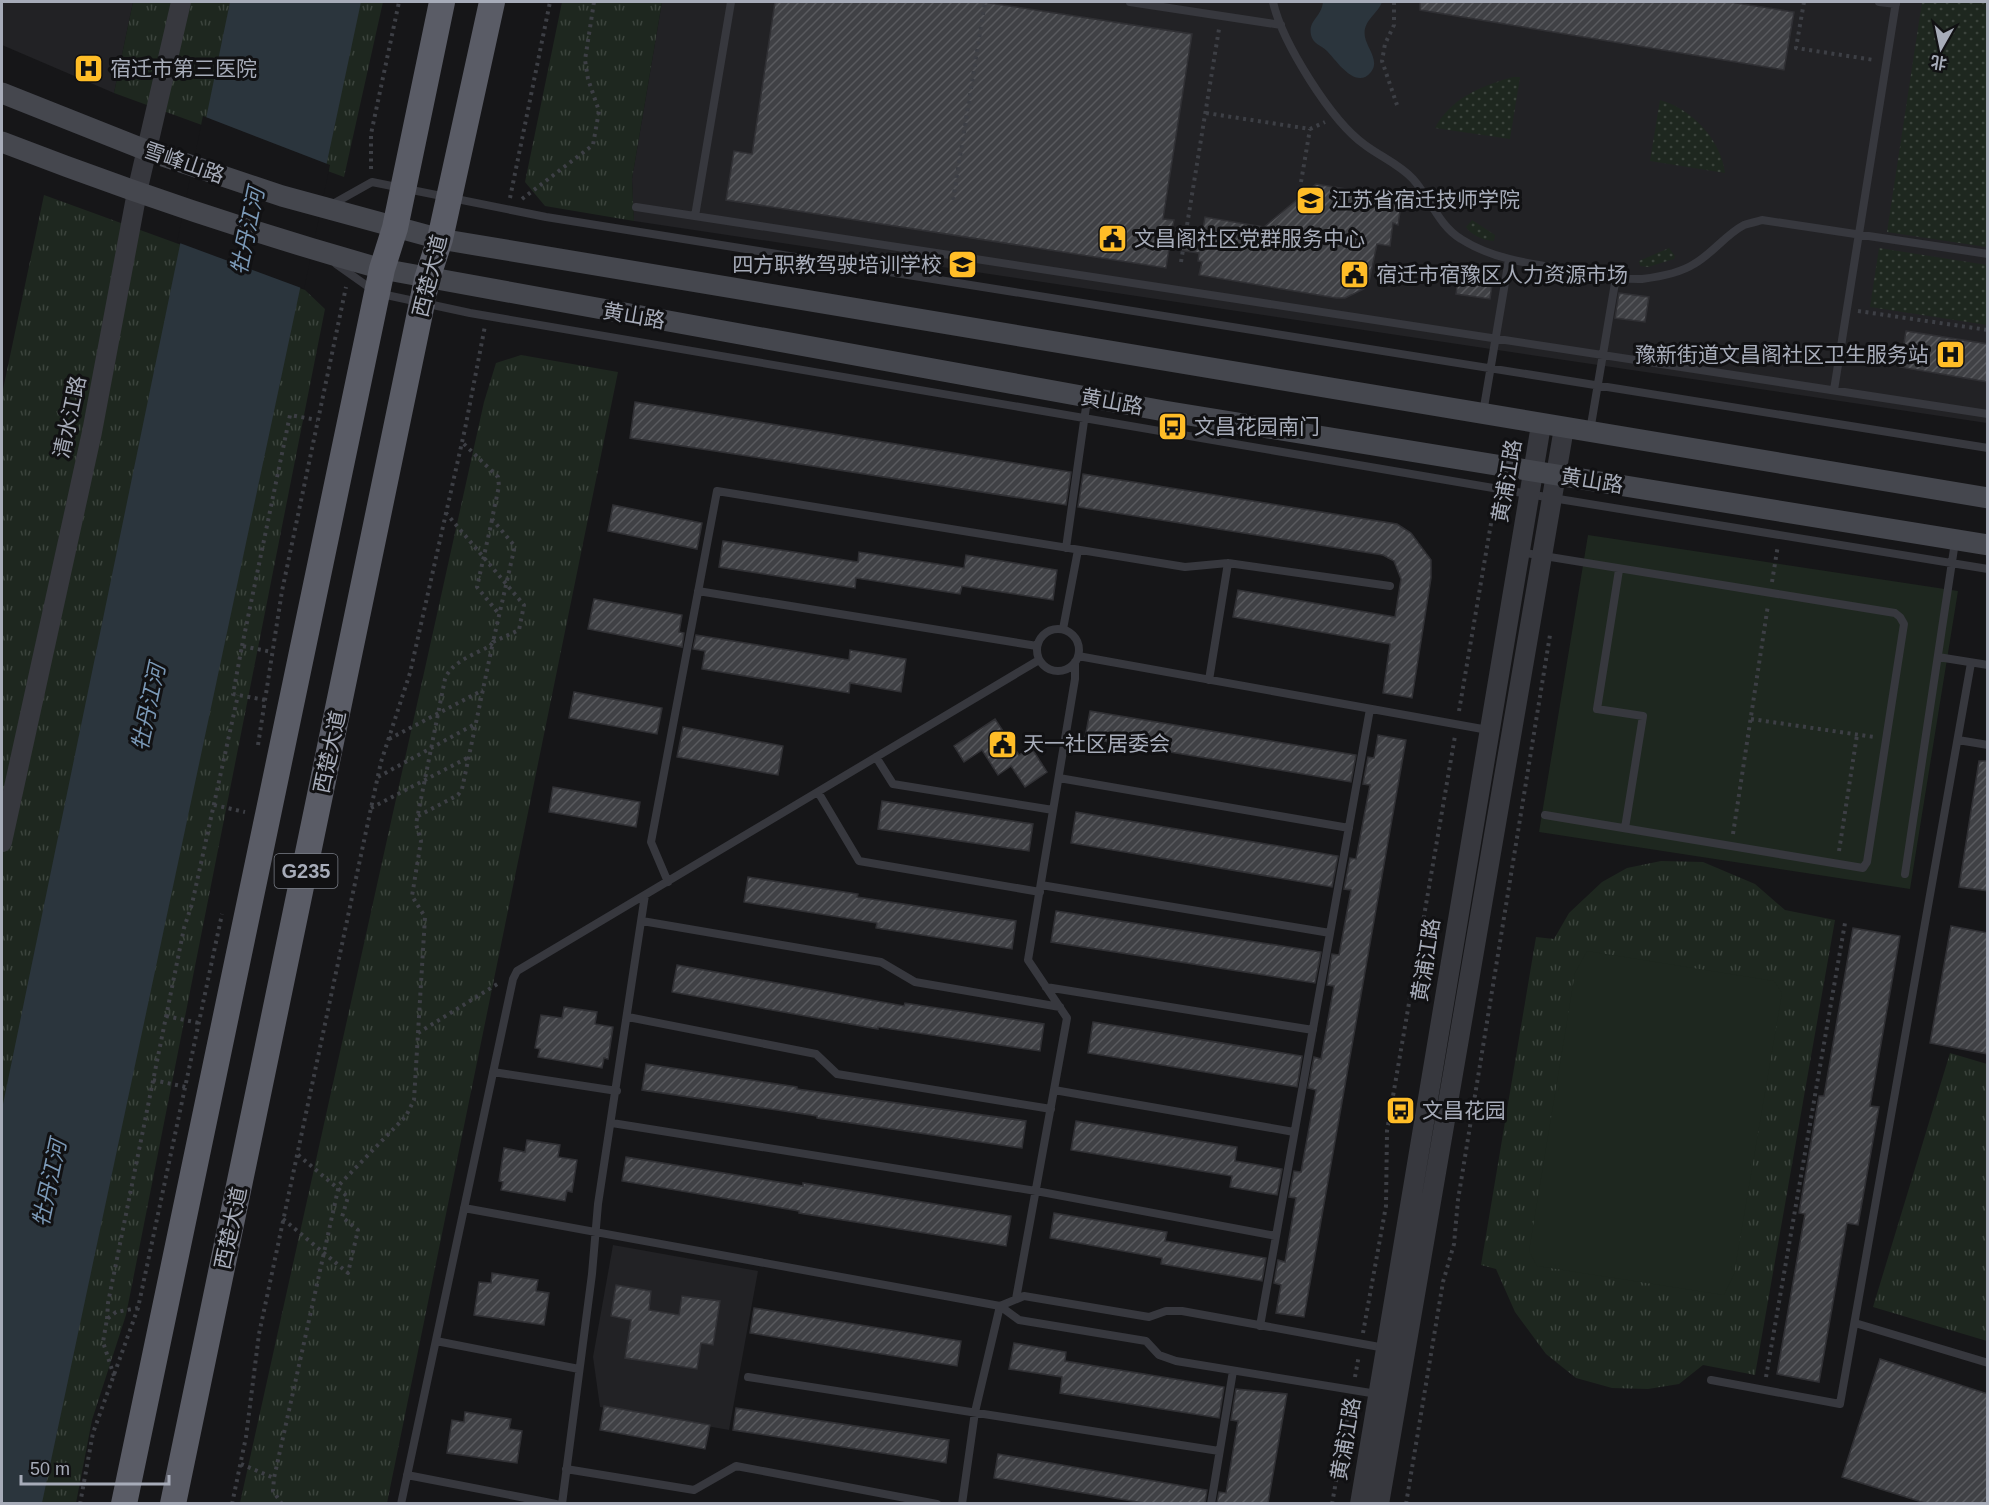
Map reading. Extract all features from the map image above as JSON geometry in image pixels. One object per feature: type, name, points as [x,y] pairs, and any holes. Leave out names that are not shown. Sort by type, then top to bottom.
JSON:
[{"type":"highway","points":[[394,228],[442,2]]},
{"type":"highway","name":"西楚大道","points":[[173,1503],[425,291],[440,239],[492,2]]},
{"type":"highway","name":"G235","points":[[124,1503],[379,281],[394,228]]},
{"type":"main road","name":"雪峰山路","points":[[2,93],[181,163],[324,209],[440,239]]},
{"type":"main road","name":"雪峰山路","points":[[2,142],[171,204],[317,251],[379,281]]},
{"type":"main road","name":"黄山路","points":[[440,239],[1988,498]]},
{"type":"main road","name":"黄山路","points":[[379,281],[1086,408],[1532,471],[1988,545]]},
{"type":"street","name":"清水江路","points":[[2,842],[92,432],[137,192],[181,2]]},
{"type":"street","name":"黄浦江路","points":[[1359,1503],[1541,425]]},
{"type":"street","name":"黄浦江路","points":[[1379,1503],[1564,428]]},
{"type":"lane","points":[[695,216],[731,2]]},
{"type":"lane","points":[[1130,2],[1281,26]]},
{"type":"lane","points":[[1274,2],[1281,26],[1305,72],[1336,117],[1364,145],[1413,178],[1441,221],[1459,239],[1484,251],[1509,259],[1640,279],[1694,265],[1744,226],[1762,220],[1988,254]]},
{"type":"lane","points":[[1834,390],[1896,3],[1879,2]]},
{"type":"lane","points":[[324,209],[372,182],[508,210],[721,246],[1988,448]]},
{"type":"lane","points":[[636,207],[1988,414]]},
{"type":"lane","points":[[317,251],[349,273],[379,281]]},
{"type":"lane","points":[[1483,415],[1509,259]]},
{"type":"lane","points":[[1589,433],[1616,277]]},
{"type":"lane","points":[[425,291],[487,316],[1086,408],[1528,494],[1988,569]]},
{"type":"lane","points":[[1066,548],[1086,408]]},
{"type":"lane","points":[[668,882],[651,842],[717,491],[1185,567],[1228,563],[1390,586]]},
{"type":"lane","points":[[1905,874],[1956,540]]},
{"type":"lane","points":[[1063,629],[1078,550]]},
{"type":"lane","points":[[1519,552],[1895,613],[1904,624],[1867,862],[1863,868],[1545,815]]},
{"type":"lane","points":[[1209,680],[1228,563]]},
{"type":"lane","points":[[1619,570],[1597,709],[1642,716],[1625,828]]},
{"type":"lane","points":[[698,591],[1037,646]]},
{"type":"lane","points":[[1016,1299],[1067,1018],[1028,960],[1075,679],[1078,642],[1063,629],[1049,630],[1039,640],[1037,646],[1039,660],[1044,666],[1056,671],[1070,667],[1076,659]]},
{"type":"lane","points":[[1938,657],[1988,665]]},
{"type":"lane","points":[[1076,659],[1209,680],[1488,730]]},
{"type":"lane","points":[[401,1503],[513,979],[517,971],[1039,660]]},
{"type":"lane","points":[[1712,1380],[1840,1404],[1971,663]]},
{"type":"lane","points":[[1260,1326],[1370,709]]},
{"type":"lane","points":[[1958,740],[1988,745]]},
{"type":"lane","points":[[876,757],[893,784],[1053,810]]},
{"type":"lane","points":[[1059,778],[1349,828]]},
{"type":"lane","points":[[818,792],[859,861],[1330,933]]},
{"type":"lane","points":[[562,1503],[597,1232],[598,1204],[645,895]]},
{"type":"lane","points":[[642,921],[881,962],[915,982],[1060,1007]]},
{"type":"lane","points":[[1046,987],[1313,1030]]},
{"type":"lane","points":[[628,1017],[816,1054],[837,1074],[1051,1109]]},
{"type":"lane","points":[[493,1072],[617,1091]]},
{"type":"lane","points":[[1054,1090],[1294,1132]]},
{"type":"lane","points":[[612,1123],[1036,1191],[1276,1236]]},
{"type":"lane","points":[[464,1208],[999,1306],[1019,1320],[1146,1341],[1159,1355],[1176,1361],[1379,1395]]},
{"type":"lane","points":[[999,1306],[1024,1296],[1149,1317],[1166,1311],[1182,1311],[1386,1348]]},
{"type":"lane","points":[[962,1503],[975,1412],[999,1306]]},
{"type":"lane","points":[[1855,1323],[1988,1363]]},
{"type":"lane","points":[[436,1341],[579,1368]]},
{"type":"lane","points":[[1211,1503],[1233,1371]]},
{"type":"lane","points":[[748,1377],[1219,1451]]},
{"type":"lane","points":[[566,1469],[694,1490],[736,1466],[937,1503]]},
{"type":"lane","points":[[407,1475],[556,1503]]},
{"type":"path","points":[[372,182],[371,134],[399,2]]},
{"type":"path","points":[[508,210],[550,2]]},
{"type":"path","points":[[508,210],[593,145],[599,111],[588,79],[585,60],[594,2]]},
{"type":"path","points":[[953,200],[985,2]]},
{"type":"path","points":[[1394,2],[1394,26],[1385,44],[1382,61],[1397,105]]},
{"type":"path","points":[[1804,2],[1796,48],[1887,62]]},
{"type":"path","points":[[1181,262],[1221,16]]},
{"type":"path","points":[[1206,113],[1311,129],[1336,117]]},
{"type":"path","points":[[1301,182],[1311,129]]},
{"type":"path","points":[[258,746],[282,591],[349,273]]},
{"type":"path","points":[[1846,309],[1988,330]]},
{"type":"path","points":[[232,1503],[246,1437],[259,1334],[371,808],[378,777],[410,673],[462,442],[487,316]]},
{"type":"path","points":[[265,700],[233,694],[242,646],[290,415],[318,420]]},
{"type":"path","points":[[462,442],[498,477],[499,486],[477,587],[499,614]]},
{"type":"path","points":[[1332,1503],[1386,1206],[1387,1131],[1497,488]]},
{"type":"path","points":[[282,1503],[273,1491],[274,1478],[339,1185],[411,1108],[414,1100],[425,917],[412,896],[422,841],[416,824],[448,672],[493,642],[519,630],[524,604],[446,513]]},
{"type":"path","points":[[417,816],[458,795],[462,789],[514,550],[513,544],[492,519]]},
{"type":"path","points":[[1731,845],[1779,534]]},
{"type":"path","points":[[1406,1503],[1443,1282],[1454,1244],[1458,1200],[1551,630]]},
{"type":"path","points":[[242,646],[272,652]]},
{"type":"path","points":[[389,739],[483,689]]},
{"type":"path","points":[[114,1377],[103,1342],[108,1303],[184,928],[192,904],[238,695]]},
{"type":"path","points":[[1751,719],[1886,739]]},
{"type":"path","points":[[378,777],[476,723]]},
{"type":"path","points":[[1837,863],[1857,735]]},
{"type":"path","points":[[371,808],[469,756]]},
{"type":"path","points":[[214,805],[245,812],[247,802]]},
{"type":"path","points":[[80,1503],[93,1433],[138,1308],[224,906]]},
{"type":"path","points":[[1764,1390],[1845,923]]},
{"type":"path","points":[[418,1033],[517,971]]},
{"type":"path","points":[[166,1016],[199,1023]]},
{"type":"path","points":[[153,1080],[186,1087]]},
{"type":"path","points":[[284,1219],[348,1273],[358,1230],[342,1217],[348,1197],[297,1154]]},
{"type":"path","points":[[107,1319],[116,1312],[138,1308]]},
{"type":"path","points":[[241,1464],[274,1478]]},
{"type":"shaded area","name":"宿迁市第三医院","points":[[2,2],[133,2],[114,93],[2,45]]},
{"type":"shaded area","name":"江苏省宿迁技师学院","points":[[662,2],[1987,2],[1987,423],[634,221],[632,179]]},
{"type":"shaded area","points":[[613,1245],[758,1271],[729,1430],[600,1407],[593,1357]]},
{"type":"green space","points":[[133,2],[383,2],[344,177],[114,93]]},
{"type":"green space","points":[[562,2],[662,2],[632,179],[634,221],[545,206],[525,182]]},
{"type":"green space","points":[[1922,2],[1987,2],[1988,242],[1986,247],[1887,232]]},
{"type":"green space","points":[[1513,77],[1520,77],[1510,139],[1435,128],[1458,101],[1478,89]]},
{"type":"green space","points":[[1660,100],[1672,104],[1694,118],[1703,128],[1718,149],[1725,173],[1650,161]]},
{"type":"green space","points":[[44,195],[305,290],[325,309],[126,1315],[92,1420],[76,1503],[2,1504],[2,394]]},
{"type":"green space","points":[[1472,220],[1495,235],[1494,241],[1471,233],[1466,227]]},
{"type":"green space","points":[[1669,248],[1675,256],[1674,259],[1648,267],[1640,266],[1639,261]]},
{"type":"green space","points":[[1879,248],[1987,265],[1987,325],[1870,307]]},
{"type":"green space","points":[[521,355],[618,372],[387,1503],[240,1503],[484,402],[496,363]]},
{"type":"green space","points":[[1588,535],[1958,591],[1910,889],[1539,832]]},
{"type":"green space","points":[[1661,861],[1703,862],[1755,884],[1785,910],[1835,920],[1755,1375],[1703,1365],[1679,1384],[1648,1389],[1612,1388],[1576,1378],[1546,1354],[1515,1312],[1496,1269],[1481,1265],[1536,937],[1554,939],[1569,913],[1602,882],[1627,868]]},
{"type":"green space","points":[[1587,951],[1774,981],[1782,993],[1734,1274],[1724,1295],[1537,1266],[1529,1251],[1575,973]]},
{"type":"green space","points":[[1950,1053],[1987,1064],[1987,1341],[1873,1307]]},
{"type":"water","name":"牡丹江河","points":[[230,2],[361,2],[42,1503],[2,1504],[2,1109]]},
{"type":"water","points":[[1323,2],[1382,2],[1368,22],[1365,31],[1374,63],[1371,72],[1365,77],[1359,78],[1347,72],[1312,38],[1311,26]]},
{"type":"pier","points":[[203,116],[330,165],[304,289],[177,242]]},
{"type":"building","points":[[775,2],[983,2],[1192,34],[1163,219],[1174,220],[1172,230],[1202,235],[1205,217],[1264,227],[1316,184],[1402,198],[1398,225],[1393,223],[1390,246],[1377,244],[1369,282],[1364,289],[1345,298],[1336,298],[1199,275],[1202,262],[1198,261],[1199,253],[1169,249],[1166,268],[726,200],[734,151],[752,154]]},
{"type":"building","points":[[1420,2],[1730,2],[1794,12],[1784,70],[1420,10]]},
{"type":"building","points":[[1460,266],[1494,271],[1490,299],[1456,294]]},
{"type":"building","points":[[1619,293],[1649,297],[1645,322],[1615,318]]},
{"type":"building","points":[[1906,331],[1988,344],[1988,382],[1900,367]]},
{"type":"building","points":[[635,402],[1071,472],[1066,505],[630,438]]},
{"type":"building","points":[[1083,474],[1397,524],[1411,533],[1431,560],[1431,578],[1412,698],[1383,693],[1390,644],[1233,617],[1238,590],[1395,617],[1401,579],[1394,561],[1383,555],[1078,507]]},
{"type":"building","points":[[613,505],[702,523],[697,549],[608,531]]},
{"type":"building","points":[[723,541],[858,562],[859,552],[964,568],[966,555],[1057,570],[1053,600],[962,586],[960,594],[856,578],[855,588],[719,567]]},
{"type":"building","points":[[594,599],[682,615],[679,632],[684,633],[682,647],[588,629]]},
{"type":"building","points":[[696,635],[849,660],[850,650],[906,659],[901,692],[850,683],[849,693],[702,669],[705,651],[693,649]]},
{"type":"building","points":[[574,692],[662,708],[657,734],[569,718]]},
{"type":"building","points":[[1090,711],[1356,755],[1351,782],[1085,738]]},
{"type":"building","points":[[995,719],[1019,755],[1031,747],[1047,772],[1025,787],[1011,766],[998,775],[982,750],[964,762],[954,746]]},
{"type":"building","points":[[683,727],[783,746],[778,775],[677,757]]},
{"type":"building","points":[[1378,735],[1406,740],[1304,1317],[1276,1313],[1281,1285],[1274,1283],[1278,1260],[1285,1262],[1296,1198],[1289,1197],[1294,1171],[1301,1172],[1316,1090],[1308,1088],[1314,1057],[1321,1059],[1334,986],[1327,985],[1332,954],[1339,955],[1351,890],[1344,889],[1350,858],[1356,859],[1370,785],[1363,784],[1368,757],[1374,758]]},
{"type":"building","points":[[1979,761],[1988,761],[1988,891],[1959,887]]},
{"type":"building","points":[[553,787],[640,802],[636,827],[549,812]]},
{"type":"building","points":[[882,801],[1033,824],[1029,851],[878,829]]},
{"type":"building","points":[[1076,812],[1338,856],[1332,887],[1071,843]]},
{"type":"building","points":[[748,877],[858,894],[857,897],[1016,921],[1012,949],[876,928],[877,923],[744,902]]},
{"type":"building","points":[[1056,911],[1321,952],[1315,983],[1051,942]]},
{"type":"building","points":[[1951,926],[1988,933],[1988,1054],[1930,1043]]},
{"type":"building","points":[[1853,928],[1900,936],[1870,1106],[1879,1107],[1858,1225],[1847,1223],[1819,1382],[1777,1374],[1805,1214],[1799,1213],[1819,1096],[1824,1096]]},
{"type":"building","points":[[677,965],[904,1006],[905,1003],[1044,1024],[1040,1051],[878,1027],[878,1029],[672,992]]},
{"type":"building","points":[[564,1007],[597,1012],[595,1024],[613,1027],[608,1059],[604,1058],[602,1068],[538,1057],[540,1049],[535,1048],[541,1015],[562,1018]]},
{"type":"building","points":[[1093,1022],[1302,1056],[1297,1087],[1088,1053]]},
{"type":"building","points":[[646,1064],[797,1087],[797,1089],[1026,1121],[1022,1148],[642,1090]]},
{"type":"building","points":[[1076,1121],[1237,1147],[1235,1161],[1282,1169],[1277,1195],[1230,1187],[1232,1176],[1071,1150]]},
{"type":"building","points":[[527,1140],[560,1145],[558,1157],[577,1160],[572,1192],[567,1191],[565,1201],[501,1190],[503,1182],[499,1181],[504,1148],[525,1152]]},
{"type":"building","points":[[626,1157],[803,1186],[803,1183],[1011,1216],[1006,1246],[799,1213],[799,1211],[622,1181]]},
{"type":"building","points":[[1054,1213],[1167,1232],[1165,1241],[1266,1258],[1262,1281],[1161,1264],[1162,1258],[1050,1238]]},
{"type":"building","points":[[492,1273],[538,1280],[536,1291],[549,1293],[544,1325],[474,1315],[479,1282],[491,1283]]},
{"type":"building","points":[[616,1285],[651,1291],[649,1310],[679,1315],[682,1296],[720,1301],[713,1345],[701,1343],[697,1369],[625,1358],[631,1320],[611,1316]]},
{"type":"building","points":[[754,1308],[961,1341],[957,1366],[750,1333]]},
{"type":"building","points":[[1014,1343],[1066,1352],[1065,1361],[1224,1387],[1219,1418],[1060,1393],[1062,1377],[1009,1369]]},
{"type":"building","points":[[1880,1359],[1988,1394],[1988,1503],[1925,1503],[1842,1477]]},
{"type":"building","points":[[1236,1389],[1287,1394],[1268,1503],[1217,1503],[1219,1492],[1226,1493],[1238,1421],[1231,1420]]},
{"type":"building","points":[[604,1406],[710,1425],[705,1449],[600,1430]]},
{"type":"building","points":[[736,1408],[949,1440],[946,1463],[733,1430]]},
{"type":"building","points":[[465,1412],[511,1419],[509,1429],[522,1431],[517,1463],[447,1453],[452,1420],[464,1422]]},
{"type":"building","points":[[998,1454],[1207,1490],[1205,1503],[1144,1503],[994,1478]]},
{"type":"place","name":"宿迁市第三医院","points":[[89,69]]},
{"type":"place","name":"江苏省宿迁技师学院","points":[[1310,200]]},
{"type":"place","name":"文昌阁社区党群服务中心","points":[[1113,239]]},
{"type":"place","name":"四方职教驾驶培训学校","points":[[963,265]]},
{"type":"place","name":"宿迁市宿豫区人力资源市场","points":[[1355,275]]},
{"type":"place","name":"豫新街道文昌阁社区卫生服务站","points":[[1950,355]]},
{"type":"place","name":"文昌花园南门","points":[[1173,427]]},
{"type":"place","name":"天一社区居委会","points":[[1002,744]]},
{"type":"place","name":"文昌花园","points":[[1401,1111]]}]
